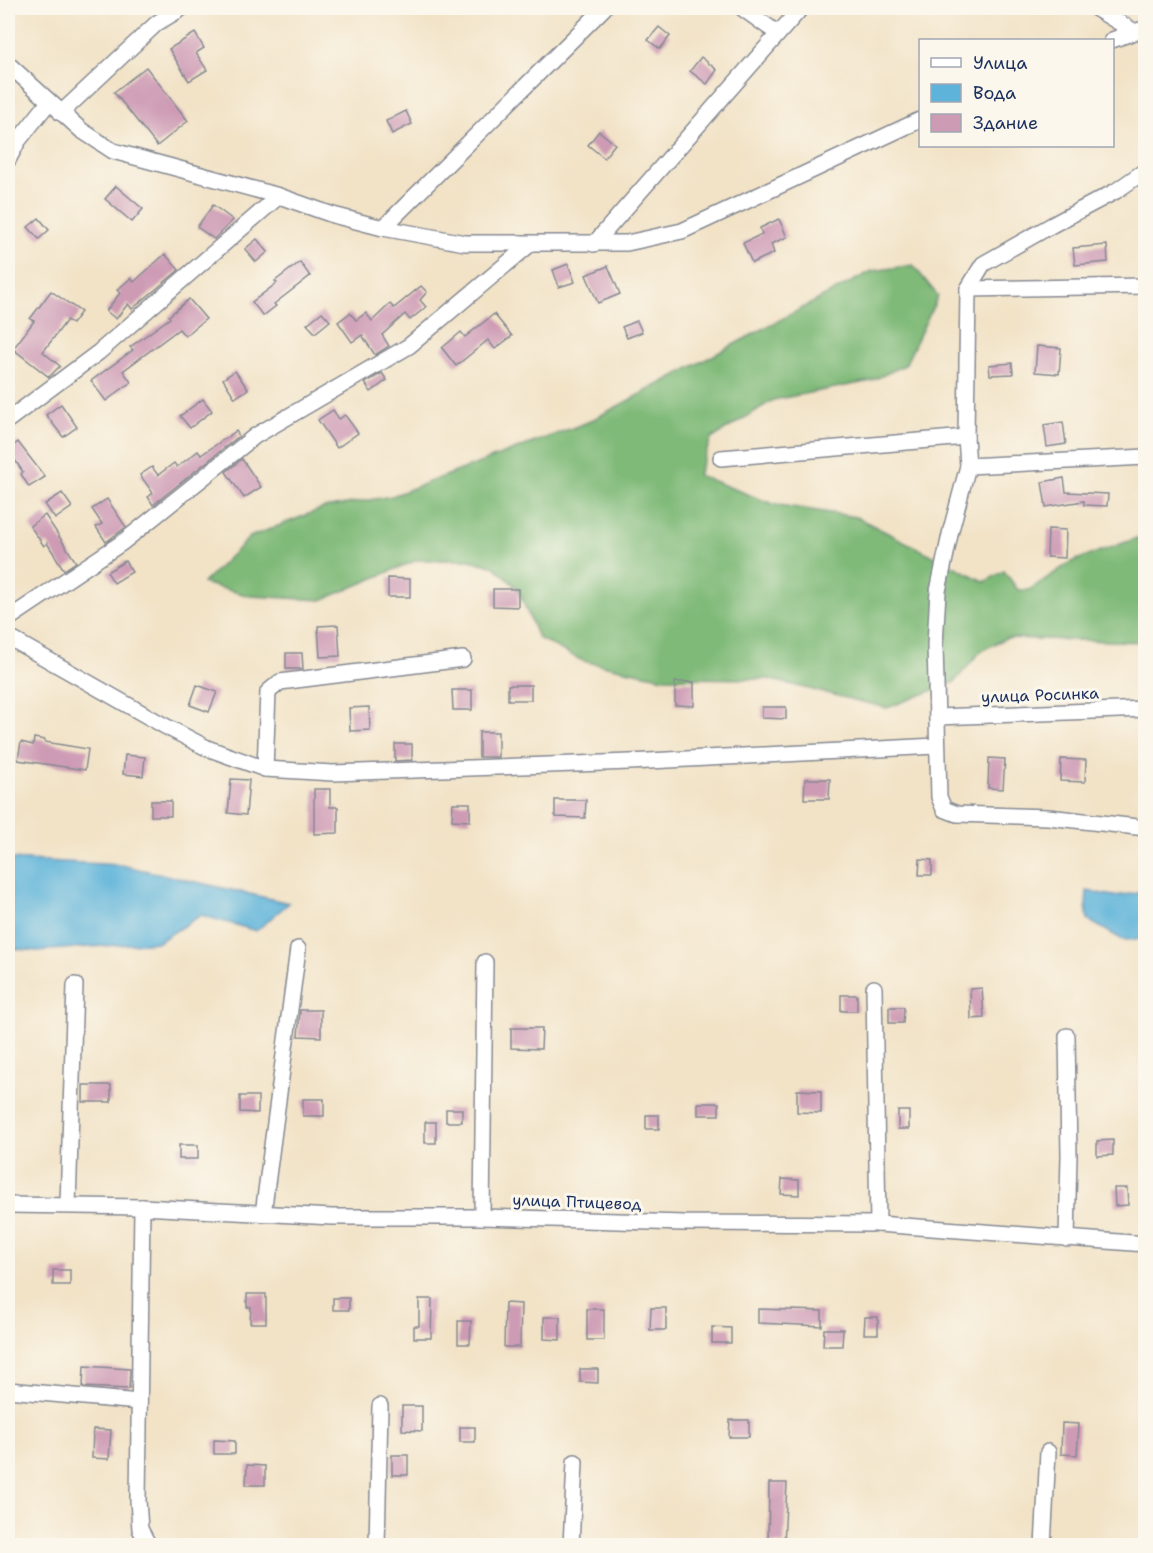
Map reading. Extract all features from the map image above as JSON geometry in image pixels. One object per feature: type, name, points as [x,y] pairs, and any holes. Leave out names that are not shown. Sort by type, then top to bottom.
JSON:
[{"type":"street","points":[[61,113],[157,23],[182,8]]},
{"type":"street","points":[[383,228],[604,8]]},
{"type":"street","points":[[742,8],[777,33]]},
{"type":"street","points":[[594,244],[801,8]]},
{"type":"street","points":[[1095,8],[1140,30]]},
{"type":"street","points":[[1114,39],[1140,30]]},
{"type":"street","points":[[8,64],[81,130],[113,151],[279,196],[333,215],[383,228],[465,243],[530,245],[627,243],[682,231],[919,121]]},
{"type":"street","points":[[8,160],[18,141],[49,102]]},
{"type":"street","points":[[1146,170],[1116,191],[983,264],[968,289],[966,437],[968,466],[938,591],[935,645],[936,746],[939,797],[944,809],[957,814],[1048,817],[1146,828]]},
{"type":"street","points":[[8,420],[99,352],[279,196]]},
{"type":"street","points":[[8,619],[123,542],[255,436],[409,346],[530,245]]},
{"type":"street","points":[[968,289],[1146,286]]},
{"type":"street","points":[[721,458],[966,437]]},
{"type":"street","points":[[968,466],[1146,457]]},
{"type":"street","points":[[8,637],[207,748],[265,768],[333,773],[630,762],[936,746]]},
{"type":"street","points":[[265,768],[268,692],[280,682],[463,659]]},
{"type":"street","name":"улица Росинка","points":[[937,717],[1146,709]]},
{"type":"street","points":[[263,1214],[298,949]]},
{"type":"street","points":[[482,1217],[485,962]]},
{"type":"street","points":[[68,1205],[75,985]]},
{"type":"street","points":[[874,988],[878,1224]]},
{"type":"street","points":[[1067,1035],[1069,1156],[1067,1239]]},
{"type":"street","name":"улица Птицевод","points":[[8,1205],[142,1207],[333,1217],[482,1217],[684,1223],[878,1224],[1146,1244]]},
{"type":"street","points":[[142,1207],[138,1500],[140,1529],[149,1545]]},
{"type":"street","points":[[8,1390],[139,1402]]},
{"type":"street","points":[[377,1545],[380,1406]]},
{"type":"street","points":[[1043,1545],[1048,1452]]},
{"type":"street","points":[[571,1545],[575,1462]]},
{"type":"green space","points":[[913,265],[938,296],[905,365],[871,381],[773,400],[711,439],[698,475],[773,504],[856,517],[985,582],[1004,571],[1018,590],[1029,590],[1071,562],[1145,535],[1145,642],[1006,638],[981,651],[954,682],[887,708],[768,679],[664,678],[583,661],[538,638],[518,589],[495,567],[470,560],[417,560],[322,600],[250,596],[203,583],[250,537],[324,508],[392,496],[588,422],[872,271]]},
{"type":"water","points":[[8,859],[121,865],[289,903],[256,931],[201,915],[158,942],[36,951],[8,948]]},
{"type":"water","points":[[1087,891],[1114,896],[1145,892],[1145,939],[1123,940],[1088,920]]},
{"type":"building","points":[[659,27],[670,36],[660,49],[648,40]]},
{"type":"building","points":[[195,33],[204,48],[196,53],[207,70],[189,81],[169,49]]},
{"type":"building","points":[[701,57],[717,70],[707,84],[690,71]]},
{"type":"building","points":[[146,67],[188,121],[157,146],[114,92]]},
{"type":"building","points":[[406,111],[412,124],[392,134],[386,121]]},
{"type":"building","points":[[599,131],[615,144],[604,158],[588,145]]},
{"type":"building","points":[[116,186],[143,209],[132,222],[105,199]]},
{"type":"building","points":[[213,205],[233,220],[214,239],[197,227]]},
{"type":"building","points":[[39,218],[49,230],[39,239],[28,227]]},
{"type":"building","points":[[779,219],[787,237],[771,244],[774,253],[752,263],[743,243],[762,234],[760,228]]},
{"type":"building","points":[[257,239],[268,252],[256,262],[245,249]]},
{"type":"building","points":[[1107,245],[1108,262],[1075,265],[1073,248]]},
{"type":"building","points":[[165,254],[179,270],[132,309],[128,304],[116,319],[106,311],[120,293],[117,290],[131,278],[134,282]]},
{"type":"building","points":[[300,262],[310,276],[274,304],[276,306],[263,316],[252,302]]},
{"type":"building","points":[[568,264],[575,282],[559,287],[553,270]]},
{"type":"building","points":[[608,266],[620,294],[598,303],[586,275]]},
{"type":"building","points":[[421,286],[427,292],[420,300],[426,307],[410,320],[405,314],[382,335],[389,346],[375,355],[362,335],[352,342],[338,322],[350,313],[356,320],[366,313],[372,321],[390,304],[394,308]]},
{"type":"building","points":[[51,291],[81,312],[72,324],[67,320],[43,352],[60,366],[49,377],[13,349],[34,321],[30,319]]},
{"type":"building","points":[[189,299],[206,319],[185,336],[179,329],[123,371],[131,382],[106,401],[91,381],[133,350],[130,347],[170,318],[169,316]]},
{"type":"building","points":[[322,312],[330,321],[315,333],[307,324]]},
{"type":"building","points":[[494,314],[512,336],[495,349],[488,340],[456,366],[442,348],[461,332],[465,337]]},
{"type":"building","points":[[637,321],[642,332],[627,338],[622,327]]},
{"type":"building","points":[[1037,346],[1061,348],[1059,374],[1035,372]]},
{"type":"building","points":[[1012,363],[1013,374],[990,375],[989,365]]},
{"type":"building","points":[[235,371],[248,389],[235,398],[223,379]]},
{"type":"building","points":[[382,373],[387,380],[371,392],[365,383]]},
{"type":"building","points":[[203,399],[212,411],[190,428],[180,416]]},
{"type":"building","points":[[61,404],[77,427],[63,437],[46,415]]},
{"type":"building","points":[[333,410],[339,419],[345,415],[358,433],[337,448],[318,420]]},
{"type":"building","points":[[1063,422],[1066,444],[1047,447],[1044,425]]},
{"type":"building","points":[[236,431],[239,436],[153,505],[148,497],[153,493],[140,475],[152,467],[158,475],[174,463],[177,467],[198,451],[201,455]]},
{"type":"building","points":[[18,442],[45,477],[29,487],[21,474],[23,472],[8,450]]},
{"type":"building","points":[[242,459],[261,487],[244,498],[226,472]]},
{"type":"building","points":[[1064,478],[1066,492],[1108,494],[1107,506],[1084,505],[1084,501],[1046,507],[1042,482]]},
{"type":"building","points":[[62,493],[72,507],[55,519],[45,504]]},
{"type":"building","points":[[107,499],[126,527],[106,542],[96,527],[102,524],[92,509]]},
{"type":"building","points":[[45,515],[76,562],[64,570],[47,543],[44,546],[30,526]]},
{"type":"building","points":[[1048,529],[1066,530],[1065,558],[1047,557]]},
{"type":"building","points":[[125,561],[132,572],[114,583],[107,572]]},
{"type":"building","points":[[388,578],[410,579],[410,597],[388,597]]},
{"type":"building","points":[[493,589],[518,589],[518,607],[493,606]]},
{"type":"building","points":[[338,625],[340,656],[320,657],[318,626]]},
{"type":"building","points":[[286,653],[302,653],[303,669],[286,669]]},
{"type":"building","points":[[675,682],[694,682],[694,706],[675,705]]},
{"type":"building","points":[[197,685],[217,692],[209,712],[190,705]]},
{"type":"building","points":[[508,685],[531,685],[531,700],[508,700]]},
{"type":"building","points":[[452,690],[472,690],[472,710],[453,710]]},
{"type":"building","points":[[369,707],[370,730],[350,731],[349,708]]},
{"type":"building","points":[[762,707],[786,707],[786,719],[762,718]]},
{"type":"building","points":[[479,732],[498,732],[498,757],[479,757]]},
{"type":"building","points":[[34,738],[88,749],[85,770],[18,760],[21,742],[33,745]]},
{"type":"building","points":[[395,744],[412,744],[412,760],[395,761]]},
{"type":"building","points":[[125,755],[145,757],[143,776],[123,774]]},
{"type":"building","points":[[989,758],[1005,759],[1003,789],[988,788]]},
{"type":"building","points":[[1061,759],[1086,760],[1085,782],[1060,781]]},
{"type":"building","points":[[231,779],[249,780],[246,815],[228,813]]},
{"type":"building","points":[[805,779],[830,779],[829,799],[804,799]]},
{"type":"building","points":[[314,789],[330,789],[330,807],[338,807],[338,833],[314,834]]},
{"type":"building","points":[[555,800],[586,800],[585,818],[555,817]]},
{"type":"building","points":[[151,801],[171,801],[171,816],[151,816]]},
{"type":"building","points":[[453,803],[470,803],[470,821],[452,820]]},
{"type":"building","points":[[920,859],[932,860],[932,875],[919,875]]},
{"type":"building","points":[[982,988],[984,1018],[971,1019],[970,989]]},
{"type":"building","points":[[841,995],[857,995],[857,1011],[841,1011]]},
{"type":"building","points":[[889,1007],[904,1007],[903,1023],[889,1023]]},
{"type":"building","points":[[300,1010],[321,1010],[321,1037],[298,1036]]},
{"type":"building","points":[[511,1028],[542,1028],[541,1049],[511,1048]]},
{"type":"building","points":[[83,1085],[111,1085],[111,1102],[83,1102]]},
{"type":"building","points":[[797,1090],[821,1091],[821,1113],[797,1112]]},
{"type":"building","points":[[240,1096],[258,1096],[258,1113],[240,1112]]},
{"type":"building","points":[[303,1099],[324,1099],[324,1116],[303,1116]]},
{"type":"building","points":[[698,1103],[719,1103],[719,1115],[698,1115]]},
{"type":"building","points":[[446,1109],[462,1109],[462,1122],[446,1122]]},
{"type":"building","points":[[898,1111],[909,1111],[909,1129],[898,1129]]},
{"type":"building","points":[[646,1115],[659,1115],[659,1129],[646,1129]]},
{"type":"building","points":[[425,1122],[436,1122],[436,1143],[425,1143]]},
{"type":"building","points":[[1113,1140],[1113,1155],[1097,1156],[1097,1141]]},
{"type":"building","points":[[179,1145],[198,1145],[198,1159],[179,1159]]},
{"type":"building","points":[[782,1179],[799,1180],[799,1195],[781,1194]]},
{"type":"building","points":[[1114,1188],[1127,1188],[1128,1205],[1115,1206]]},
{"type":"building","points":[[53,1270],[70,1270],[70,1285],[53,1285]]},
{"type":"building","points":[[247,1294],[266,1294],[266,1323],[250,1323],[251,1307],[247,1307]]},
{"type":"building","points":[[333,1298],[349,1298],[349,1310],[333,1310]]},
{"type":"building","points":[[419,1299],[432,1299],[431,1338],[414,1338],[414,1326],[419,1326]]},
{"type":"building","points":[[505,1303],[521,1304],[520,1347],[504,1347]]},
{"type":"building","points":[[651,1308],[666,1308],[666,1330],[650,1330]]},
{"type":"building","points":[[587,1309],[604,1309],[604,1340],[587,1340]]},
{"type":"building","points":[[758,1309],[822,1311],[822,1326],[758,1323]]},
{"type":"building","points":[[544,1317],[560,1317],[560,1340],[544,1339]]},
{"type":"building","points":[[865,1317],[878,1317],[878,1334],[864,1334]]},
{"type":"building","points":[[458,1321],[471,1321],[470,1344],[458,1344]]},
{"type":"building","points":[[712,1327],[731,1328],[731,1343],[712,1343]]},
{"type":"building","points":[[824,1329],[843,1329],[842,1346],[823,1346]]},
{"type":"building","points":[[84,1366],[130,1369],[129,1389],[83,1387]]},
{"type":"building","points":[[580,1369],[598,1369],[598,1383],[580,1382]]},
{"type":"building","points":[[402,1406],[422,1406],[422,1431],[402,1430]]},
{"type":"building","points":[[730,1420],[749,1420],[749,1437],[729,1437]]},
{"type":"building","points":[[1062,1423],[1079,1424],[1077,1455],[1061,1454]]},
{"type":"building","points":[[460,1427],[475,1427],[475,1442],[460,1442]]},
{"type":"building","points":[[93,1429],[111,1430],[109,1459],[92,1458]]},
{"type":"building","points":[[214,1440],[235,1441],[235,1454],[214,1454]]},
{"type":"building","points":[[392,1455],[408,1455],[408,1475],[392,1475]]},
{"type":"building","points":[[247,1465],[265,1466],[265,1485],[246,1485]]},
{"type":"building","points":[[769,1483],[787,1483],[784,1544],[768,1543]]}]
